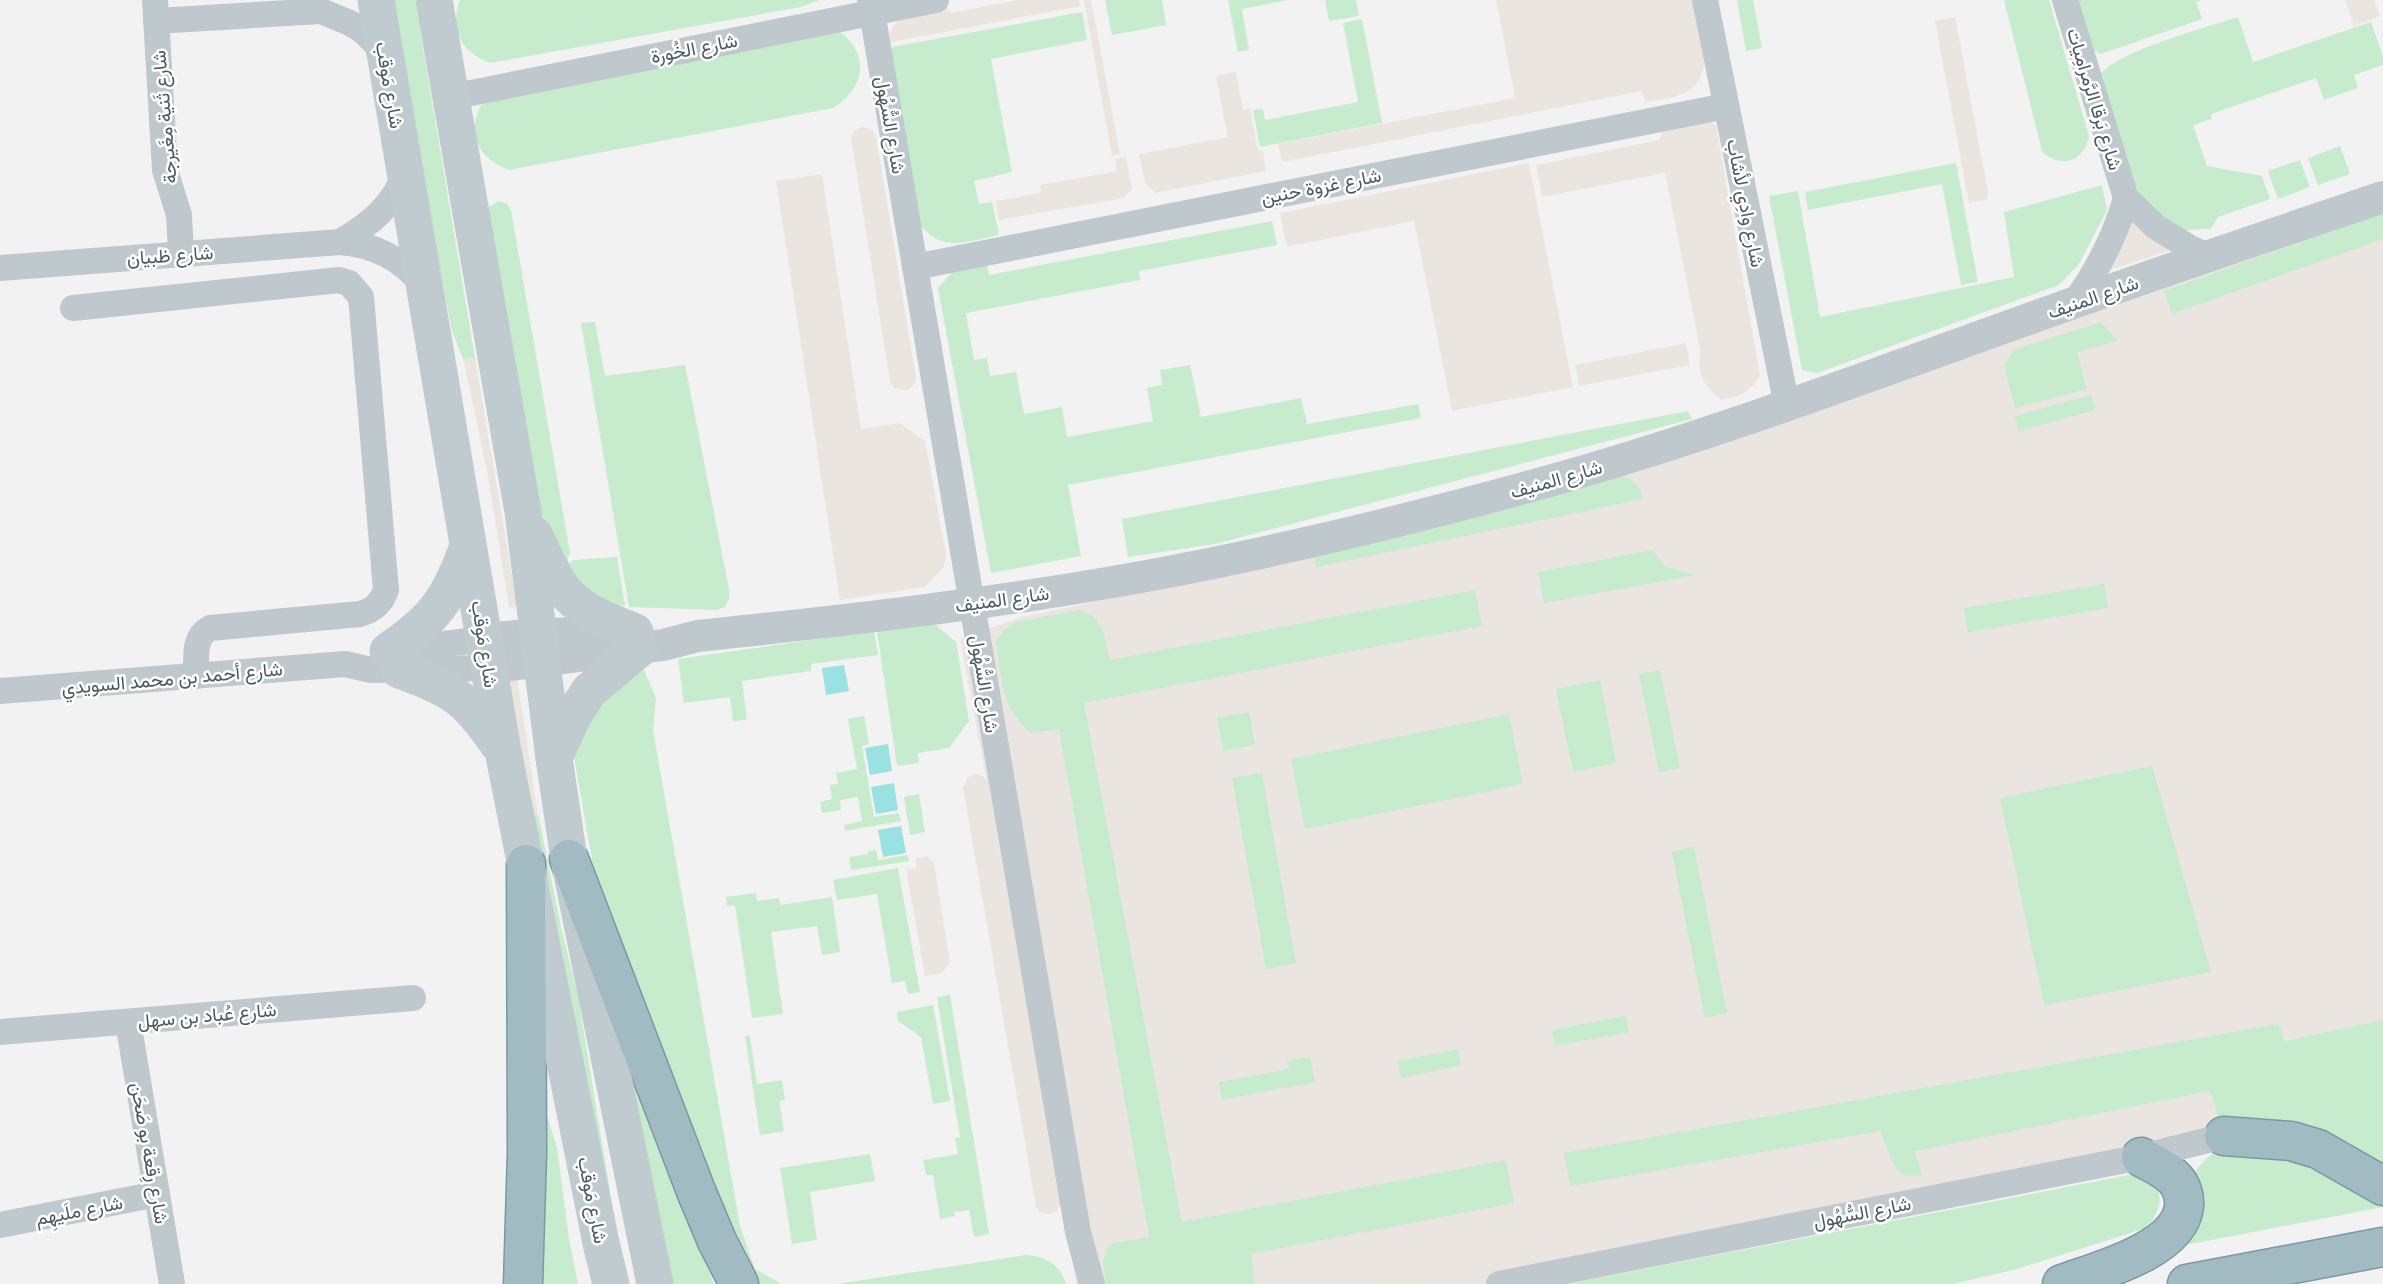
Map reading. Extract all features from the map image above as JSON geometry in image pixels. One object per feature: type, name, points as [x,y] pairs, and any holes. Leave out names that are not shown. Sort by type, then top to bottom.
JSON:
[{"type":"highway","points":[[569,859],[696,1191],[739,1284]]},
{"type":"highway","points":[[523,1284],[527,1153],[526,864]]},
{"type":"highway","points":[[2224,1136],[2291,1141],[2318,1149],[2383,1186]]},
{"type":"highway","points":[[2062,1284],[2139,1255],[2164,1240],[2178,1224],[2184,1208],[2180,1185],[2165,1171],[2141,1157]]},
{"type":"highway","points":[[2187,1284],[2383,1247]]},
{"type":"main road","name":"شارع مَوقب","points":[[376,0],[503,751],[611,1284]]},
{"type":"main road","points":[[442,8],[451,97],[523,512],[569,859],[655,1284]]},
{"type":"main road","points":[[523,512],[559,582],[570,597],[637,640],[589,691],[573,716],[554,758]]},
{"type":"main road","points":[[468,545],[456,579],[439,608],[410,636],[394,661],[458,696],[479,716],[503,751]]},
{"type":"street","name":"شارع الخُورة","points":[[451,97],[871,6],[936,0]]},
{"type":"street","name":"شارع وادِي لأشاب","points":[[1705,0],[1787,406]]},
{"type":"street","name":"شارع بَرقا الرَّمرامِيات","points":[[2065,0],[2126,198],[2156,228],[2211,257]]},
{"type":"street","name":"شارع ثَنية مِغَيرجة","points":[[169,297],[179,215],[165,170],[155,10],[329,6],[385,53]]},
{"type":"street","name":"شارع السُّهُول","points":[[871,6],[1078,1232],[1092,1284]]},
{"type":"street","name":"شارع غزوة حنين","points":[[915,267],[1727,106]]},
{"type":"street","name":"شارع ظبيان","points":[[340,242],[368,225],[380,214],[395,195],[406,173]]},
{"type":"street","name":"شارع المنيف","points":[[486,654],[698,636],[973,604],[1132,579],[1305,543],[1453,507],[1576,473],[1787,406],[2074,303],[2383,197]]},
{"type":"street","points":[[2074,303],[2106,253],[2126,198]]},
{"type":"street","name":"شارع ظبيان","points":[[0,268],[340,242],[356,243],[388,254],[414,274],[425,287]]},
{"type":"street","points":[[73,308],[339,279],[355,288],[361,297],[386,590],[376,607],[360,614],[210,628],[203,631],[197,642],[196,676]]},
{"type":"street","name":"شارع أحمد بن محمد السويدي","points":[[0,691],[345,664],[364,655],[394,661],[486,654]]},
{"type":"street","name":"شارع عُباد بن سهل","points":[[0,1032],[413,998]]},
{"type":"street","name":"شارع رِقعة بو صَحَن","points":[[128,1022],[172,1284]]},
{"type":"street","name":"شارع السُّهُول","points":[[1499,1284],[2141,1157],[2224,1136]]},
{"type":"street","name":"شارع ملَيهِم","points":[[0,1225],[158,1194]]},
{"type":"shaded area","points":[[2383,206],[2383,1119],[2339,1129],[2225,1115],[2136,1168],[1541,1284],[1076,1284],[1028,997],[960,639],[1022,617],[1224,575]]},
{"type":"green space","points":[[388,0],[415,0],[475,358],[463,359],[452,331]]},
{"type":"green space","points":[[460,0],[820,0],[801,7],[490,63],[472,53],[460,38],[456,21]]},
{"type":"green space","points":[[1105,0],[1162,0],[1166,25],[1112,35]]},
{"type":"green space","points":[[1228,0],[1288,0],[1242,9],[1249,50],[1238,52]]},
{"type":"green space","points":[[1325,0],[1356,0],[1359,16],[1329,21]]},
{"type":"green space","points":[[1737,0],[1753,0],[1762,48],[1746,51]]},
{"type":"green space","points":[[2004,0],[2049,0],[2089,136],[2082,152],[2071,160],[2056,160],[2042,151]]},
{"type":"green space","points":[[2077,0],[2201,0],[2196,2],[2202,19],[2101,54],[2093,50]]},
{"type":"green space","points":[[1082,12],[1087,40],[991,59],[1012,172],[974,181],[979,204],[992,202],[999,235],[954,243],[934,238],[917,220],[887,48]]},
{"type":"green space","points":[[2238,17],[2253,62],[2371,22],[2383,57],[2383,65],[2354,75],[2358,88],[2324,100],[2316,78],[2211,114],[2212,119],[2193,125],[2207,166],[2262,176],[2270,199],[2218,217],[2211,229],[2183,230],[2167,222],[2139,195],[2099,77],[2122,58]]},
{"type":"green space","points":[[1362,19],[1382,123],[1260,147],[1253,110],[1263,109],[1265,120],[1358,102],[1343,23]]},
{"type":"green space","points":[[831,26],[853,44],[860,66],[854,88],[833,108],[509,170],[487,156],[476,138],[476,117],[489,94]]},
{"type":"green space","points":[[2340,146],[2350,174],[2318,185],[2308,158]]},
{"type":"green space","points":[[2300,160],[2310,187],[2278,199],[2268,171]]},
{"type":"green space","points":[[1956,163],[1978,282],[1961,285],[1942,184],[1808,210],[1805,192]]},
{"type":"green space","points":[[2102,185],[2107,210],[2079,264],[2059,285],[1817,373],[1802,370],[1769,196],[1798,191],[1820,317],[2014,277],[2004,212]]},
{"type":"green space","points":[[498,201],[506,203],[511,210],[570,553],[567,561],[548,563],[488,208]]},
{"type":"green space","points":[[2383,213],[2383,239],[2172,314],[2164,291]]},
{"type":"green space","points":[[1272,221],[1277,245],[1139,271],[1140,280],[966,313],[974,360],[987,358],[990,376],[1016,372],[1024,414],[1062,407],[1067,437],[1153,421],[1147,388],[1162,385],[1160,370],[1190,365],[1201,417],[1301,398],[1307,424],[1418,404],[1421,418],[1068,485],[1081,556],[991,573],[938,288],[955,269],[987,263],[989,275]]},
{"type":"green space","points":[[595,322],[605,376],[685,365],[729,589],[729,599],[725,607],[716,610],[629,607],[581,323]]},
{"type":"green space","points":[[2101,322],[2118,341],[2077,352],[2087,389],[2015,408],[2004,366],[2014,350]]},
{"type":"green space","points":[[2091,395],[2095,410],[2019,431],[2015,416]]},
{"type":"green space","points":[[1688,411],[1692,419],[1215,544],[1128,557],[1122,519]]},
{"type":"green space","points":[[1619,475],[1635,483],[1643,499],[1316,567],[1313,549]]},
{"type":"green space","points":[[1653,550],[1665,567],[1696,575],[1544,603],[1538,572]]},
{"type":"green space","points":[[617,557],[625,606],[587,602],[557,570],[574,560]]},
{"type":"green space","points":[[2104,584],[2108,608],[1968,632],[1964,608]]},
{"type":"green space","points":[[1475,590],[1482,626],[1084,703],[1182,1222],[1506,1160],[1514,1203],[1251,1254],[1255,1284],[1106,1284],[1103,1261],[1110,1244],[1149,1237],[1059,729],[1031,733],[1013,713],[1004,692],[996,641],[1004,630],[1016,622],[1080,610],[1095,617],[1104,634],[1110,660]]},
{"type":"green space","points":[[932,622],[956,642],[969,721],[949,748],[918,753],[919,763],[897,766],[877,631]]},
{"type":"green space","points":[[874,631],[878,655],[811,664],[811,671],[742,681],[747,720],[733,721],[730,697],[684,703],[678,659]]},
{"type":"green space","points":[[626,667],[644,670],[656,698],[653,730],[740,1226],[755,1269],[782,1284],[743,1284],[596,883],[573,751],[583,713]]},
{"type":"green space","points":[[1660,670],[1680,768],[1659,772],[1639,674]]},
{"type":"green space","points":[[1600,680],[1616,763],[1573,772],[1556,689]]},
{"type":"green space","points":[[1249,712],[1255,745],[1223,751],[1217,717]]},
{"type":"green space","points":[[1509,714],[1523,784],[1305,829],[1291,759]]},
{"type":"green space","points":[[864,716],[869,744],[862,746],[874,817],[899,813],[901,821],[845,831],[844,825],[862,821],[858,797],[840,800],[841,810],[822,813],[820,802],[832,799],[830,785],[838,784],[836,773],[857,769],[848,719]]},
{"type":"green space","points":[[2152,766],[2211,972],[2044,1005],[2000,798]]},
{"type":"green space","points":[[1262,773],[1296,963],[1266,969],[1232,778]]},
{"type":"green space","points":[[919,794],[925,832],[910,835],[904,797]]},
{"type":"green space","points":[[538,814],[578,996],[625,1284],[533,818]]},
{"type":"green space","points":[[1694,847],[1727,1013],[1705,1018],[1672,852]]},
{"type":"green space","points":[[876,850],[878,860],[908,855],[909,861],[851,870],[849,857]]},
{"type":"green space","points":[[898,868],[920,992],[908,994],[905,981],[892,983],[877,894],[837,900],[833,880]]},
{"type":"green space","points":[[756,893],[757,901],[779,898],[780,905],[832,897],[840,952],[822,955],[817,926],[771,932],[783,1014],[752,1018],[735,905],[727,906],[726,897]]},
{"type":"green space","points":[[950,995],[989,1234],[974,1237],[969,1210],[954,1212],[955,1216],[940,1219],[933,1175],[926,1175],[923,1160],[958,1154],[955,1138],[960,1137],[937,997]]},
{"type":"green space","points":[[933,1005],[950,1101],[933,1104],[921,1037],[898,1021],[897,1012]]},
{"type":"green space","points":[[1626,1016],[1629,1032],[1555,1046],[1552,1030]]},
{"type":"green space","points":[[2383,1020],[2383,1166],[2339,1139],[2294,1120],[2220,1121],[2210,1091],[1915,1151],[1922,1176],[1901,1175],[1880,1131],[1570,1186],[1564,1153],[2278,1024],[2285,1041]]},
{"type":"green space","points":[[745,1036],[750,1036],[757,1084],[782,1080],[785,1100],[779,1101],[784,1131],[760,1135]]},
{"type":"green space","points":[[1458,1049],[1461,1065],[1401,1078],[1397,1061]]},
{"type":"green space","points":[[1310,1057],[1315,1082],[1222,1100],[1219,1082],[1289,1069],[1287,1061]]},
{"type":"green space","points":[[632,1079],[714,1284],[665,1284]]},
{"type":"green space","points":[[541,1098],[557,1147],[578,1284],[533,1284]]},
{"type":"green space","points":[[2265,1145],[2383,1198],[2383,1207],[2160,1250],[2188,1184],[2203,1162],[2224,1149]]},
{"type":"green space","points":[[870,1154],[875,1181],[810,1192],[817,1240],[792,1244],[780,1168]]},
{"type":"green space","points":[[2134,1174],[2150,1181],[2159,1193],[2157,1213],[2143,1229],[2017,1269],[1953,1284],[1567,1284]]},
{"type":"green space","points":[[1026,1255],[1040,1257],[1051,1263],[1066,1284],[837,1284]]},
{"type":"sand","points":[[1019,0],[1079,0],[1080,6],[887,43],[896,22],[908,12],[947,5],[950,13]]},
{"type":"sand","points":[[1084,0],[1091,0],[1120,154],[1112,156]]},
{"type":"sand","points":[[1496,0],[1694,0],[1704,55],[1699,80],[1691,89],[1673,97],[1645,102],[1642,91],[1282,162],[1278,144],[1515,98]]},
{"type":"sand","points":[[2345,0],[2374,0],[2380,16],[2354,26]]},
{"type":"sand","points":[[1955,17],[1988,192],[1986,200],[1969,203],[1935,21]]},
{"type":"sand","points":[[1236,72],[1243,110],[1250,109],[1258,151],[1263,150],[1266,171],[1155,193],[1145,183],[1139,154],[1228,137],[1216,76]]},
{"type":"sand","points":[[1703,117],[1716,126],[1760,376],[1744,393],[1721,400],[1705,384],[1701,372],[1700,349],[1665,173],[1542,197],[1536,165],[1659,140],[1663,132]]},
{"type":"sand","points":[[863,127],[871,129],[876,136],[916,378],[913,386],[906,391],[894,388],[890,381],[851,138],[855,130]]},
{"type":"sand","points":[[1126,157],[1132,189],[1124,198],[999,220],[996,201],[1041,193],[1040,185],[1117,171],[1115,159]]},
{"type":"sand","points":[[1529,163],[1573,387],[1452,411],[1414,221],[1287,247],[1280,213]]},
{"type":"sand","points":[[822,174],[861,429],[900,423],[925,441],[946,555],[944,567],[925,587],[840,600],[776,181]]},
{"type":"sand","points":[[2122,209],[2175,249],[2097,274]]},
{"type":"sand","points":[[1686,343],[1690,365],[1579,386],[1575,365]]},
{"type":"sand","points":[[475,358],[517,605],[513,608],[509,607],[487,470],[463,359]]},
{"type":"sand","points":[[1958,366],[1970,368],[1978,374],[1982,381],[1977,395],[1894,414],[1867,451],[1857,454],[1853,436],[1687,472],[1690,490],[1680,490],[1672,480],[1672,467]]},
{"type":"sand","points":[[1992,399],[1993,414],[1986,426],[1977,428],[1973,414],[1906,428],[1909,444],[1880,450],[1901,422]]},
{"type":"sand","points":[[2098,426],[2105,449],[2114,449],[2276,1010],[2263,1012],[2113,499],[1993,521],[2030,488],[2024,447]]},
{"type":"sand","points":[[1982,448],[1995,454],[2002,465],[2000,477],[1989,487],[1986,471],[1698,527],[1700,545],[1686,540],[1677,526],[1681,512],[1691,504],[1697,522],[1985,466]]},
{"type":"sand","points":[[1646,501],[1655,548],[1548,569],[1546,562],[1641,544],[1635,511],[1617,506]]},
{"type":"sand","points":[[1313,549],[1316,567],[1163,598],[1155,592],[1154,588]]},
{"type":"sand","points":[[1504,552],[1511,554],[1516,560],[1547,714],[1544,721],[1538,725],[1530,724],[1524,718],[1493,564],[1495,557]]},
{"type":"sand","points":[[1471,562],[1482,574],[1485,582],[1492,626],[1486,627],[1478,584],[1468,586],[1464,563]]},
{"type":"sand","points":[[1495,634],[1510,710],[1283,755],[1268,679]]},
{"type":"sand","points":[[509,677],[517,678],[538,814],[533,818]]},
{"type":"sand","points":[[1014,772],[1022,775],[1093,1191],[1091,1198],[1082,1199],[1010,774]]},
{"type":"sand","points":[[975,774],[983,776],[988,783],[1061,1203],[1051,1214],[1041,1213],[1036,1206],[963,788],[968,777]]},
{"type":"sand","points":[[927,856],[934,863],[950,962],[942,973],[925,976],[906,869],[917,868],[916,858]]},
{"type":"sand","points":[[1845,1176],[1855,1180],[1857,1185],[1855,1192],[1849,1197],[1414,1284],[1365,1284],[1843,1188]]},
{"type":"water","points":[[844,665],[849,691],[826,695],[822,668]]},
{"type":"water","points":[[888,744],[892,771],[870,775],[865,748]]},
{"type":"water","points":[[894,783],[898,810],[876,814],[871,787]]},
{"type":"water","points":[[901,826],[906,853],[883,857],[878,830]]}]
